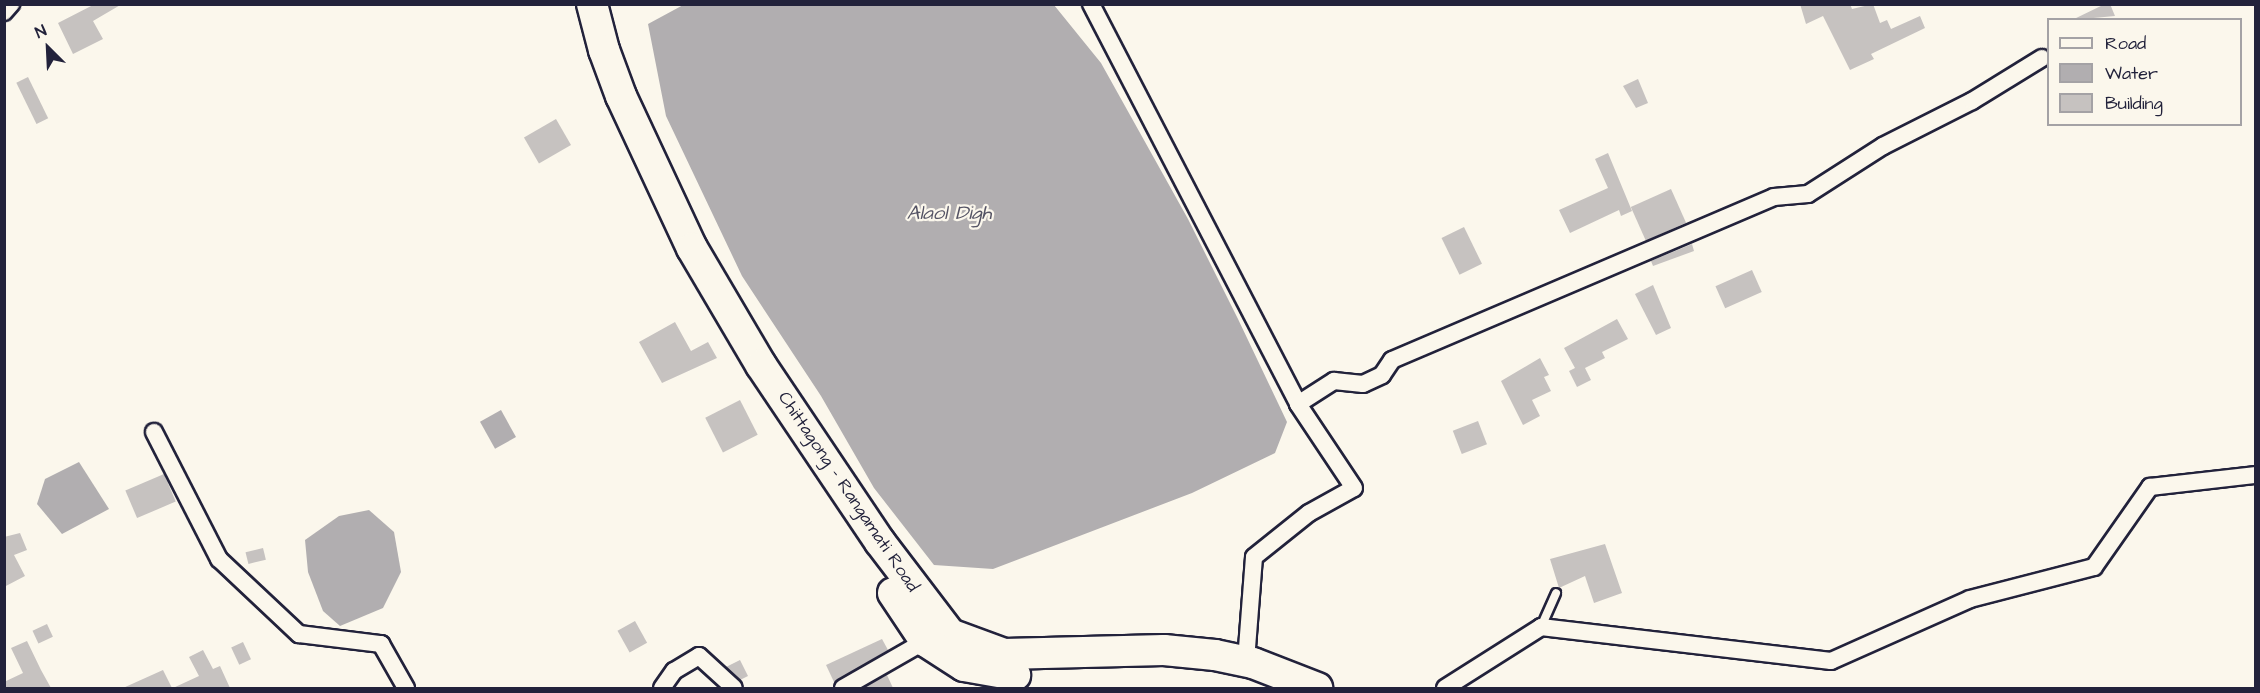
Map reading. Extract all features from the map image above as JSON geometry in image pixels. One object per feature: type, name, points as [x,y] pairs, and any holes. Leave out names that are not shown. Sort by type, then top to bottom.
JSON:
[{"type":"highway","name":"Chittagong - Rangamati Road","points":[[572,4],[590,71],[661,222],[732,352],[925,641],[964,666],[1013,675],[1201,671],[1265,688]]},
{"type":"highway","name":"Chittagong - Rangamati Road","points":[[592,4],[604,50],[621,96],[692,248],[774,385],[880,542],[950,634],[1004,654],[1164,650],[1246,661],[1317,688]]},
{"type":"street","points":[[4,12],[11,4]]},
{"type":"street","points":[[1091,4],[1298,404],[1354,488],[1309,513],[1254,557],[1246,661]]},
{"type":"street","points":[[1298,404],[1334,381],[1363,384],[1382,375],[1392,360],[1774,197],[1808,194],[1883,146],[1972,101],[2042,58]]},
{"type":"street","points":[[154,432],[219,559],[299,634],[381,644],[406,688]]},
{"type":"street","points":[[1445,688],[1541,627],[1831,661],[1970,599],[2094,567],[2150,487],[2256,475]]},
{"type":"street","points":[[843,688],[925,641]]},
{"type":"street","points":[[662,688],[674,671],[699,656],[734,688]]},
{"type":"lane","points":[[1541,627],[1556,593]]},
{"type":"water","name":"Alaol Digh","points":[[685,4],[1054,5],[1101,63],[1188,219],[1238,319],[1287,422],[1275,453],[1192,493],[993,569],[934,565],[874,488],[821,396],[742,276],[666,116],[648,24]]},
{"type":"water","points":[[501,410],[516,437],[495,449],[480,422]]},
{"type":"water","points":[[79,462],[109,509],[62,534],[37,504],[45,479]]},
{"type":"water","points":[[369,510],[394,532],[401,572],[383,608],[340,626],[323,611],[308,572],[305,540],[339,516]]},
{"type":"building","points":[[95,4],[122,4],[93,21],[103,39],[73,54],[58,23]]},
{"type":"building","points":[[1800,4],[1850,4],[1852,9],[1873,4],[1880,23],[1887,20],[1891,29],[1920,16],[1925,28],[1871,54],[1874,59],[1850,70],[1823,16],[1806,24]]},
{"type":"building","points":[[2105,4],[2110,4],[2115,16],[2094,18],[2076,18]]},
{"type":"building","points":[[28,77],[48,118],[36,124],[16,83]]},
{"type":"building","points":[[1638,79],[1648,103],[1636,108],[1623,86]]},
{"type":"building","points":[[556,119],[571,145],[539,163],[524,138]]},
{"type":"building","points":[[1608,153],[1632,211],[1621,216],[1619,210],[1570,233],[1559,210],[1608,188],[1595,159]]},
{"type":"building","points":[[1671,189],[1686,223],[1646,241],[1631,207]]},
{"type":"building","points":[[1464,227],[1482,264],[1460,275],[1442,238]]},
{"type":"building","points":[[1692,244],[1694,251],[1653,266],[1651,261]]},
{"type":"building","points":[[1752,270],[1762,292],[1725,308],[1715,286]]},
{"type":"building","points":[[1653,285],[1671,328],[1656,335],[1635,294]]},
{"type":"building","points":[[1617,319],[1628,339],[1602,352],[1605,358],[1585,368],[1591,380],[1577,387],[1569,371],[1575,368],[1564,348]]},
{"type":"building","points":[[675,322],[691,351],[708,342],[717,358],[662,383],[639,342]]},
{"type":"building","points":[[1540,358],[1549,375],[1544,377],[1551,391],[1532,400],[1540,416],[1523,425],[1501,381]]},
{"type":"building","points":[[740,400],[758,435],[723,452],[705,418]]},
{"type":"building","points":[[1478,421],[1487,444],[1462,454],[1453,431]]},
{"type":"building","points":[[164,474],[176,502],[137,518],[125,490]]},
{"type":"building","points":[[20,533],[27,550],[14,555],[25,576],[4,587],[4,537]]},
{"type":"building","points":[[1605,544],[1622,593],[1594,603],[1585,576],[1559,588],[1550,559]]},
{"type":"building","points":[[263,548],[266,560],[248,564],[246,552]]},
{"type":"building","points":[[635,621],[647,643],[630,653],[618,631]]},
{"type":"building","points":[[47,624],[53,637],[38,643],[32,631]]},
{"type":"building","points":[[882,639],[888,650],[834,682],[826,665]]},
{"type":"building","points":[[27,641],[51,688],[4,688],[4,682],[23,673],[11,648]]},
{"type":"building","points":[[243,642],[251,659],[239,665],[231,647]]},
{"type":"building","points":[[203,650],[213,669],[220,666],[230,688],[173,688],[199,676],[189,657]]},
{"type":"building","points":[[740,660],[748,676],[740,680],[726,667]]},
{"type":"building","points":[[163,670],[172,688],[123,688]]},
{"type":"building","points":[[887,675],[893,688],[863,688]]}]
